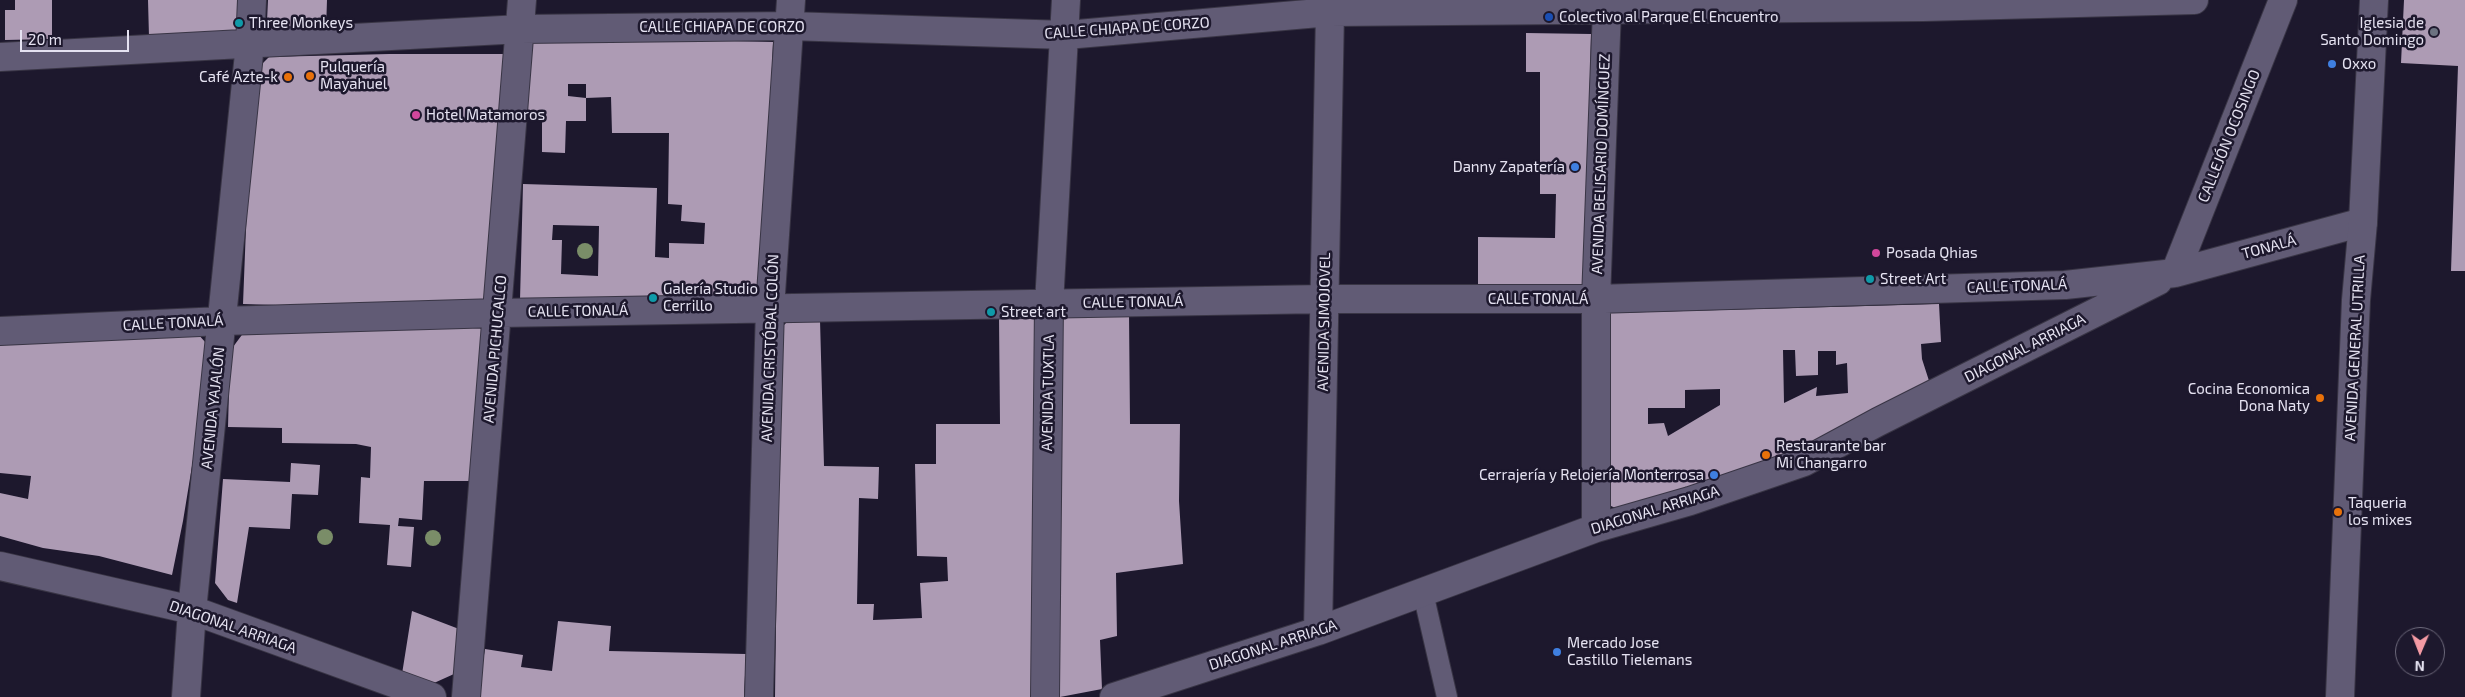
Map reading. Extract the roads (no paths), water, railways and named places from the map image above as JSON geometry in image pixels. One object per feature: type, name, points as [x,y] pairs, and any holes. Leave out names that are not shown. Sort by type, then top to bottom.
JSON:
[{"type":"street","name":"AVENIDA YAJALÓN","points":[[186,697],[192,610],[250,44],[252,0]]},
{"type":"street","name":"AVENIDA PICHUCALCO","points":[[466,697],[522,0]]},
{"type":"street","name":"AVENIDA TUXTLA","points":[[1045,697],[1049,304],[1066,34],[1066,0]]},
{"type":"street","name":"CALLE CHIAPA DE CORZO","points":[[0,57],[790,13],[1066,34],[1330,12],[1923,7],[2194,0]]},
{"type":"street","name":"CALLEJÓN OCOSINGO","points":[[2175,273],[2283,0]]},
{"type":"street","name":"AVENIDA GENERAL UTRILLA","points":[[2340,697],[2356,300],[2363,222],[2374,0]]},
{"type":"street","name":"AVENIDA BELISARIO DOMÍNGUEZ","points":[[1596,528],[1596,299],[1607,10]]},
{"type":"street","name":"AVENIDA SIMOJOVEL","points":[[1318,631],[1330,12]]},
{"type":"street","name":"AVENIDA CRISTÓBAL COLÓN","points":[[758,697],[770,308],[790,13]]},
{"type":"street","name":"TONALÁ","points":[[2175,273],[2363,222]]},
{"type":"street","name":"CALLE TONALÁ","points":[[0,331],[222,321],[498,313],[1324,299],[1596,299],[2065,285],[2175,273]]},
{"type":"street","name":"DIAGONAL ARRIAGA","points":[[1114,697],[1318,631],[1596,528],[1690,501],[1804,462],[1878,422],[2175,273]]},
{"type":"street","name":"DIAGONAL ARRIAGA","points":[[0,566],[192,610],[432,697]]},
{"type":"lane","points":[[1423,593],[1447,697]]},
{"type":"place","name":"Colectivo al Parque El Encuentro","points":[[1549,17]]},
{"type":"place","name":"Three Monkeys","points":[[239,23]]},
{"type":"place","name":"Iglesia de Santo Domingo","points":[[2434,32]]},
{"type":"place","name":"Oxxo","points":[[2332,64]]},
{"type":"place","name":"Pulquería Mayahuel","points":[[310,76]]},
{"type":"place","name":"Café Azte-k","points":[[288,77]]},
{"type":"place","name":"Hotel Matamoros","points":[[416,115]]},
{"type":"place","name":"Danny Zapatería","points":[[1575,167]]},
{"type":"place","name":"Posada Qhias","points":[[1876,253]]},
{"type":"place","name":"Street Art","points":[[1870,279]]},
{"type":"place","name":"Galería Studio Cerrillo","points":[[653,298]]},
{"type":"place","name":"Street art","points":[[991,312]]},
{"type":"place","name":"Cocina Economica Dona Naty","points":[[2320,398]]},
{"type":"place","name":"Restaurante bar Mi Changarro","points":[[1766,455]]},
{"type":"place","name":"Cerrajería y Relojería Monterrosa","points":[[1714,475]]},
{"type":"place","name":"Taqueria los mixes","points":[[2338,512]]},
{"type":"place","name":"Mercado Jose Castillo Tielemans","points":[[1557,652]]}]
